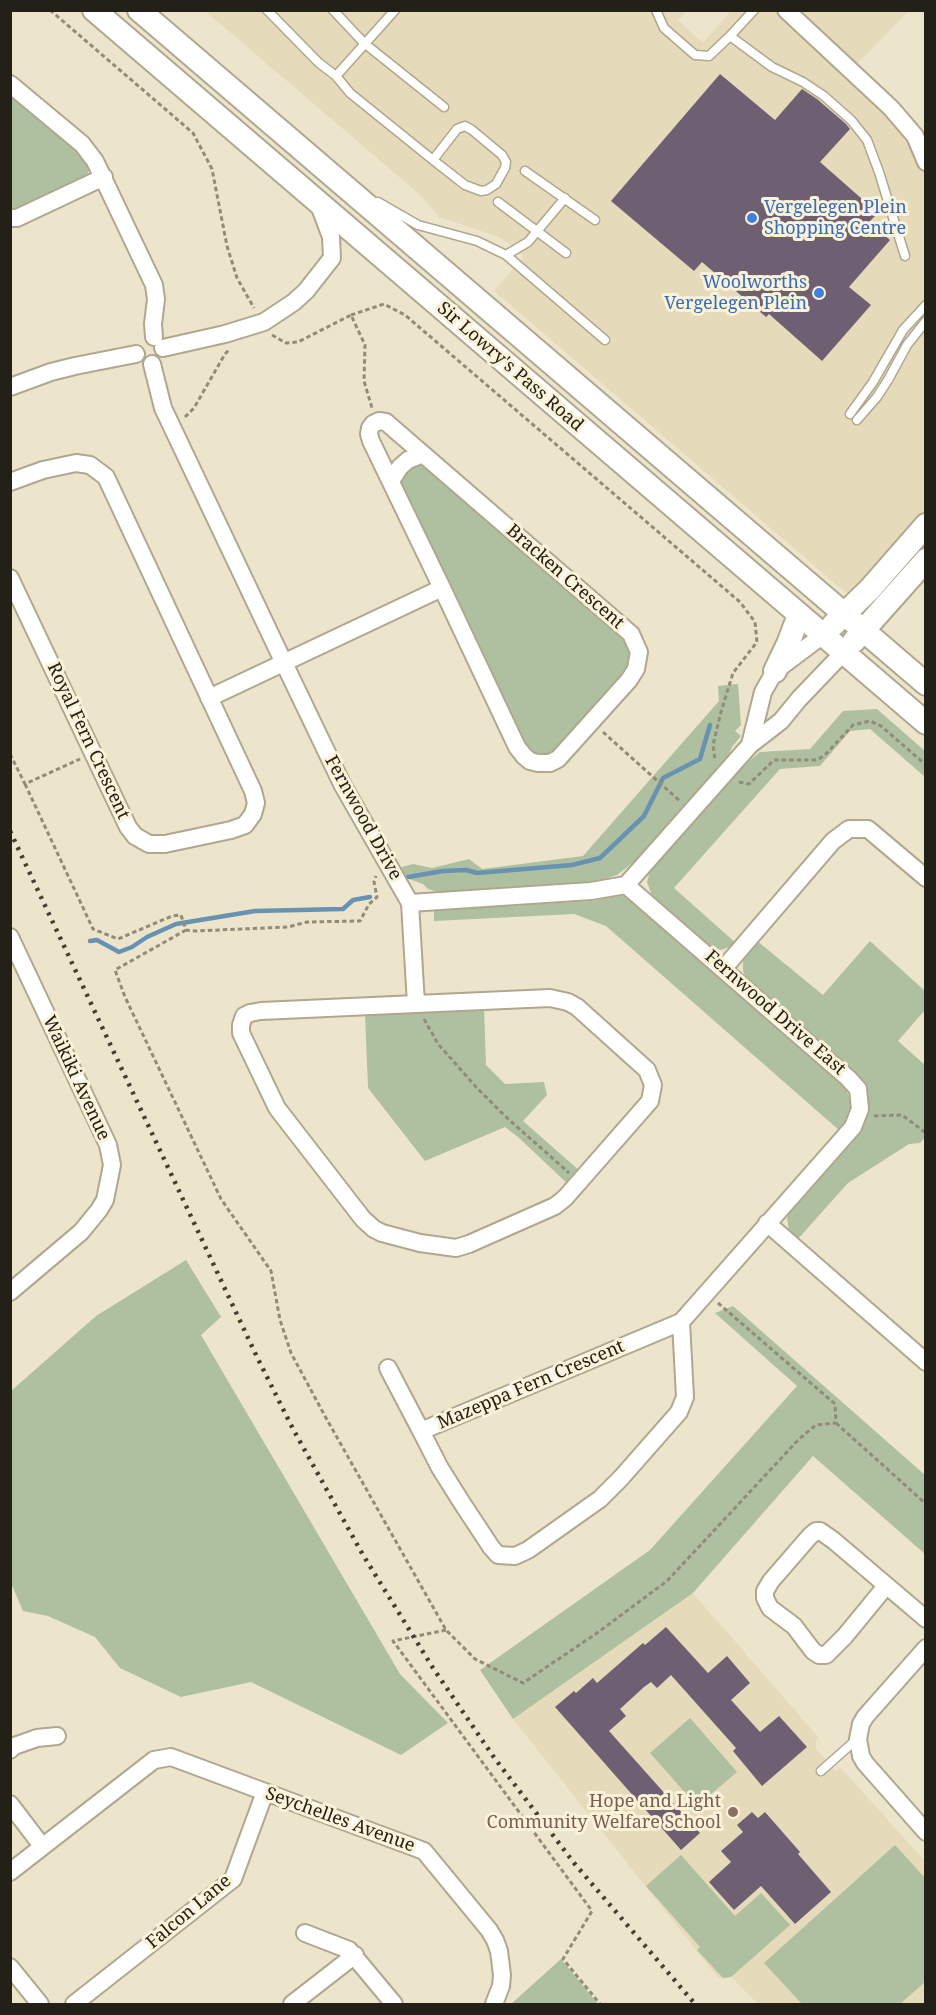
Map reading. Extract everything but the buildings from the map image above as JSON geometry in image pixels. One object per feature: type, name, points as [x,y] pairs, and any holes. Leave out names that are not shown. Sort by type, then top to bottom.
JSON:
[{"type":"main road","name":"Sir Lowry's Pass Road","points":[[94,10],[926,723]]},
{"type":"main road","name":"Sir Lowry's Pass Road","points":[[140,10],[926,684]]},
{"type":"main road","points":[[823,635],[926,525]]},
{"type":"main road","points":[[843,653],[926,560]]},
{"type":"main road","points":[[775,670],[799,615]]},
{"type":"street","points":[[786,10],[920,133],[926,162]]},
{"type":"street","points":[[10,84],[81,144],[104,177],[156,291],[153,324],[159,343],[161,358],[152,364],[142,363],[136,354],[136,346],[140,340],[147,337],[159,343],[225,334],[264,321],[294,302],[332,258],[331,237],[319,203]]},
{"type":"street","points":[[10,218],[17,218],[104,177]]},
{"type":"street","points":[[10,387],[75,366],[136,354]]},
{"type":"street","name":"Fernwood Drive","points":[[152,364],[158,392],[173,428],[284,663],[342,784],[410,903]]},
{"type":"street","name":"Bracken Crescent","points":[[379,421],[386,422],[631,634],[639,652],[636,669],[629,680],[558,759],[550,763],[538,763],[524,756],[517,747],[372,441],[369,434],[373,424],[379,421]]},
{"type":"street","points":[[391,481],[400,467],[408,460],[423,454]]},
{"type":"street","name":"Royal Fern Crescent","points":[[10,482],[43,470],[76,463],[90,465],[106,477],[253,791],[256,803],[254,814],[245,825],[165,844],[149,844],[140,841],[129,827],[10,578]]},
{"type":"street","points":[[209,698],[442,588]]},
{"type":"street","points":[[750,745],[763,692],[775,670],[823,635]]},
{"type":"street","points":[[416,1004],[410,903],[591,891],[626,885],[750,745],[781,721],[843,653]]},
{"type":"street","points":[[724,968],[833,841],[849,829],[868,830],[926,878]]},
{"type":"street","name":"Fernwood Drive East","points":[[626,885],[848,1078],[858,1089],[860,1108]]},
{"type":"street","name":"Waikiki Avenue","points":[[10,937],[108,1145],[111,1165],[105,1200],[99,1210],[81,1232],[10,1292]]},
{"type":"street","points":[[562,999],[577,1007],[647,1070],[653,1085],[650,1101],[555,1206],[456,1248],[420,1243],[382,1233],[363,1219],[277,1108],[241,1033],[242,1020],[250,1013],[261,1011],[416,1004],[562,999]]},
{"type":"street","points":[[681,1322],[853,1127],[860,1108]]},
{"type":"street","points":[[768,1223],[926,1362]]},
{"type":"street","name":"Mazeppa Fern Crescent","points":[[681,1322],[685,1397],[679,1412],[600,1499],[541,1542],[515,1556],[498,1555],[490,1547],[440,1468],[421,1431],[681,1322]]},
{"type":"street","points":[[388,1368],[421,1431]]},
{"type":"street","points":[[886,1586],[831,1652],[826,1655],[819,1655],[813,1651],[797,1630],[770,1608],[765,1598],[767,1586],[816,1531],[828,1536],[926,1619]]},
{"type":"street","points":[[926,1647],[865,1717],[858,1739],[861,1756],[866,1764],[926,1832]]},
{"type":"street","points":[[12,1746],[38,1738],[57,1736]]},
{"type":"street","name":"Seychelles Avenue","points":[[42,1846],[154,1760],[165,1756],[176,1758],[424,1851],[495,1940],[502,1975],[501,1986],[494,2004]]},
{"type":"street","name":"Falcon Lane","points":[[74,2004],[233,1879],[265,1791]]},
{"type":"street","points":[[10,1804],[42,1846],[10,1872]]},
{"type":"street","points":[[305,1933],[349,1950],[394,2004]]},
{"type":"street","points":[[292,2004],[355,1955]]},
{"type":"street","points":[[10,1967],[40,2004]]},
{"type":"lane","points":[[267,10],[318,63],[336,76],[350,93],[433,160],[465,185],[481,191],[487,190],[496,184],[506,162],[502,155],[465,126],[457,129],[433,160]]},
{"type":"lane","points":[[333,10],[364,43],[444,107]]},
{"type":"lane","points":[[336,76],[395,10]]},
{"type":"lane","points":[[656,10],[664,28],[695,55],[708,56],[754,10]]},
{"type":"lane","points":[[730,36],[771,67],[804,82],[824,96],[851,120],[867,140],[905,256]]},
{"type":"lane","points":[[525,171],[596,220]]},
{"type":"lane","points":[[343,183],[418,225],[477,241],[506,255],[605,340]]},
{"type":"lane","points":[[506,255],[528,242],[565,198]]},
{"type":"lane","points":[[498,202],[566,253]]},
{"type":"lane","points":[[926,305],[903,330],[854,417],[877,397],[907,345],[926,321]]},
{"type":"lane","points":[[821,1771],[858,1739]]},
{"type":"path","points":[[50,10],[193,133],[212,169],[227,246],[237,278],[269,333],[286,343],[298,342],[351,315],[384,304],[405,315],[740,602],[755,622],[757,642],[733,673],[720,712],[713,745],[716,762],[733,780],[749,784],[774,760],[817,760],[825,755],[853,725],[870,721],[880,726],[926,765]]},
{"type":"path","points":[[351,315],[365,345],[364,381],[375,415],[373,424]]},
{"type":"path","points":[[173,428],[194,408],[225,354],[233,347]]},
{"type":"path","points":[[592,722],[692,810]]},
{"type":"path","points":[[25,784],[93,753]]},
{"type":"path","points":[[10,754],[93,929],[118,939],[172,916],[182,915],[186,927],[195,931],[288,927],[307,922],[360,921],[369,904],[377,897],[374,882],[378,868],[389,864]]},
{"type":"path","points":[[186,927],[115,970],[122,988],[159,1072],[221,1198],[271,1271],[280,1320],[291,1353],[446,1630],[475,1659],[523,1683],[597,1633],[667,1581],[799,1439],[816,1425],[836,1422]]},
{"type":"path","points":[[416,1004],[427,1027],[454,1064],[505,1116],[579,1182]]},
{"type":"path","points":[[860,1108],[870,1116],[902,1114],[926,1133]]},
{"type":"path","points":[[705,1294],[835,1404],[836,1422],[926,1504]]},
{"type":"path","points":[[446,1630],[393,1641],[592,1911],[563,1959],[600,2004]]},
{"type":"shaded area","points":[[205,11],[686,11],[678,20],[703,43],[731,11],[909,11],[851,70],[915,136],[925,163],[925,539],[866,610],[494,291],[523,257],[520,251],[499,237],[439,217],[419,194]]},
{"type":"shaded area","name":"Hope and Light Community Welfare School","points":[[693,1593],[819,1738],[816,1741],[816,1749],[836,1771],[840,1767],[925,1861],[925,2004],[758,2004],[731,1977],[719,1979],[513,1719]]},
{"type":"green space","points":[[10,95],[83,157],[89,166],[89,171],[84,180],[10,213]]},
{"type":"green space","points":[[417,464],[427,469],[624,639],[631,653],[627,673],[551,755],[540,756],[527,751],[399,482],[402,471]]},
{"type":"green space","points":[[738,684],[741,725],[735,731],[741,736],[728,756],[640,857],[617,875],[588,885],[441,893],[409,879],[398,868],[413,864],[432,868],[469,859],[482,869],[583,856],[719,701],[718,686]]},
{"type":"green space","points":[[877,709],[925,751],[925,777],[870,729],[850,731],[820,766],[780,769],[674,888],[737,944],[721,950],[707,946],[652,896],[647,882],[650,871],[742,767],[760,752],[810,749],[843,711]]},
{"type":"green space","points":[[621,895],[631,899],[845,1088],[852,1102],[852,1110],[850,1118],[840,1131],[606,926],[574,914],[434,921],[434,910],[592,901]]},
{"type":"green space","points":[[756,940],[823,995],[870,941],[925,991],[925,1010],[898,1041],[925,1065],[925,1137],[920,1143],[909,1144],[848,1183],[797,1240],[789,1231],[787,1218],[789,1212],[863,1126],[868,1101],[857,1079],[748,981],[743,971],[743,960]]},
{"type":"green space","points":[[484,1008],[486,1065],[505,1084],[544,1082],[547,1095],[523,1121],[581,1172],[569,1185],[505,1127],[425,1161],[368,1088],[365,1014]]},
{"type":"green space","points":[[186,1260],[221,1317],[201,1335],[400,1674],[448,1723],[401,1755],[251,1682],[181,1697],[120,1668],[95,1637],[48,1616],[23,1611],[11,1583],[11,1391],[96,1316]]},
{"type":"green space","points":[[733,1306],[925,1475],[925,1554],[813,1456],[693,1593],[513,1719],[480,1670],[650,1550],[797,1386],[715,1313]]},
{"type":"green space","points":[[690,1718],[737,1772],[697,1806],[650,1753]]},
{"type":"green space","points":[[895,1845],[925,1878],[925,1982],[900,2004],[802,2004],[764,1963]]},
{"type":"green space","points":[[681,1855],[735,1916],[761,1893],[790,1925],[731,1977],[723,1978],[697,1950],[700,1947],[646,1886]]},
{"type":"green space","points":[[561,1959],[598,2004],[511,2004]]},
{"type":"waterway","points":[[408,877],[443,871],[466,870],[477,873],[572,865],[600,858],[644,816],[663,778],[700,759],[710,725]]},
{"type":"waterway","points":[[90,941],[97,940],[119,952],[176,924],[255,911],[343,909],[353,900],[370,897]]},
{"type":"railway","points":[[10,831],[257,1357],[293,1429],[363,1555],[433,1668],[493,1756],[574,1863],[695,2004]]},
{"type":"place","name":"Vergelegen Plein Shopping Centre","points":[[752,218]]},
{"type":"place","name":"Woolworths Vergelegen Plein","points":[[819,293]]},
{"type":"place","name":"Hope and Light Community Welfare School","points":[[733,1812]]}]
